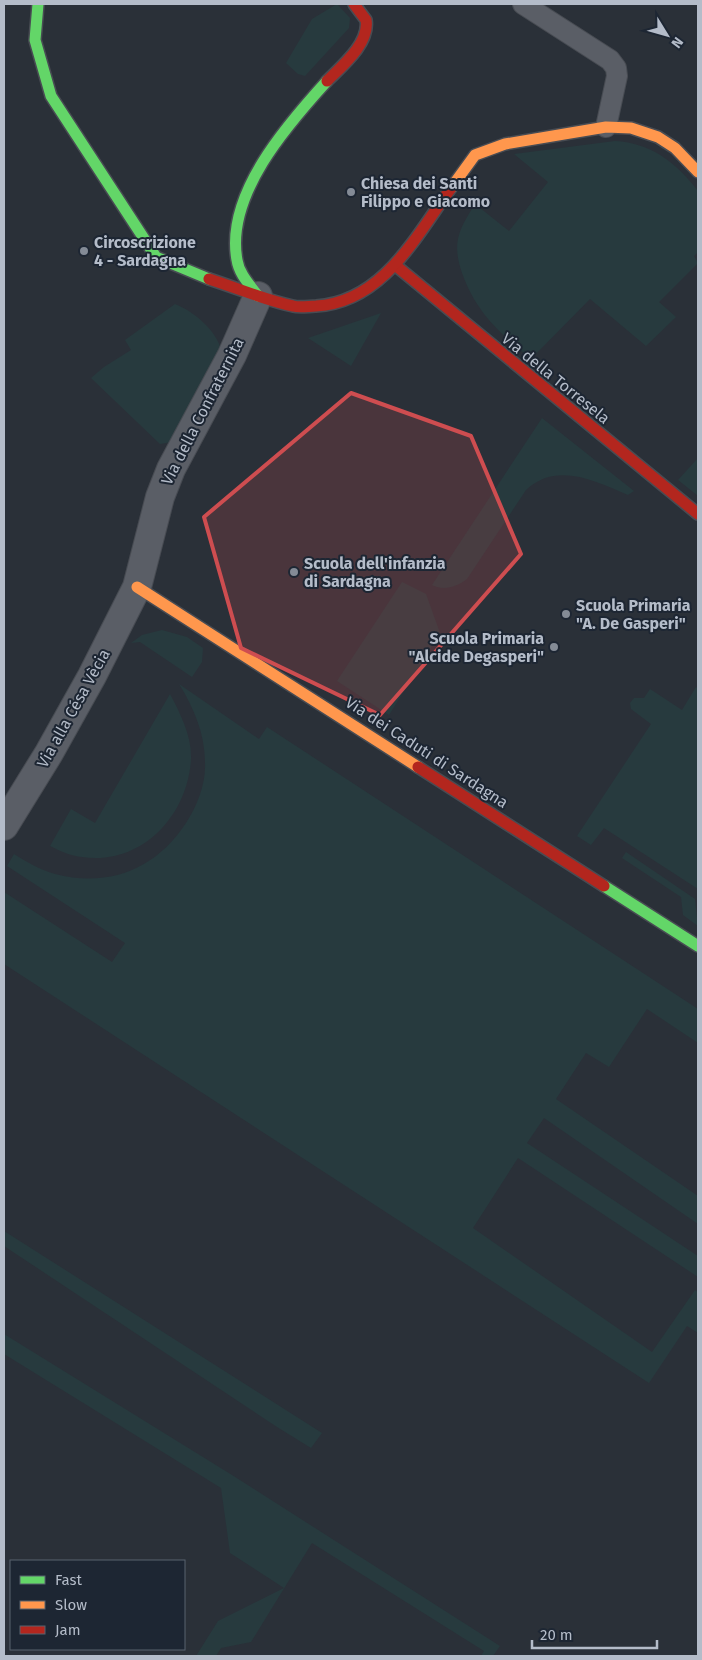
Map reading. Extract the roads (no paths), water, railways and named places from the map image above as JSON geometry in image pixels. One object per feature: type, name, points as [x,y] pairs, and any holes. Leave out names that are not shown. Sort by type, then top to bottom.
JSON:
[{"type":"street","points":[[38,4],[35,40],[51,96],[156,257],[258,296],[294,307],[327,306],[360,294],[395,265],[475,155],[505,144],[606,127],[631,128],[658,137],[675,148],[698,172]]},
{"type":"street","points":[[258,296],[243,275],[236,259],[234,242],[236,224],[244,200],[259,169],[312,96],[362,40],[368,25],[366,18],[354,4]]},
{"type":"street","name":"Via della Torresela","points":[[395,265],[698,514]]},
{"type":"street","name":"Via della Confraternita","points":[[137,587],[160,497],[171,468],[232,355],[258,296]]},
{"type":"street","name":"Via alla Césa Vècia","points":[[4,826],[92,676],[137,587]]},
{"type":"street","name":"Via dei Caduti di Sardagna","points":[[137,587],[698,946]]},
{"type":"lane","points":[[523,4],[610,60],[616,68],[617,76],[606,127]]},
{"type":"place","name":"Chiesa dei Santi Filippo e Giacomo","points":[[351,192]]},
{"type":"place","name":"Circoscrizione 4 - Sardagna","points":[[84,251]]},
{"type":"place","name":"Scuola dell'infanzia di Sardagna","points":[[294,572]]},
{"type":"place","name":"Scuola Primaria \"A. De Gasperi\"","points":[[566,614]]},
{"type":"place","name":"Scuola Primaria \"Alcide Degasperi\"","points":[[554,647]]}]
